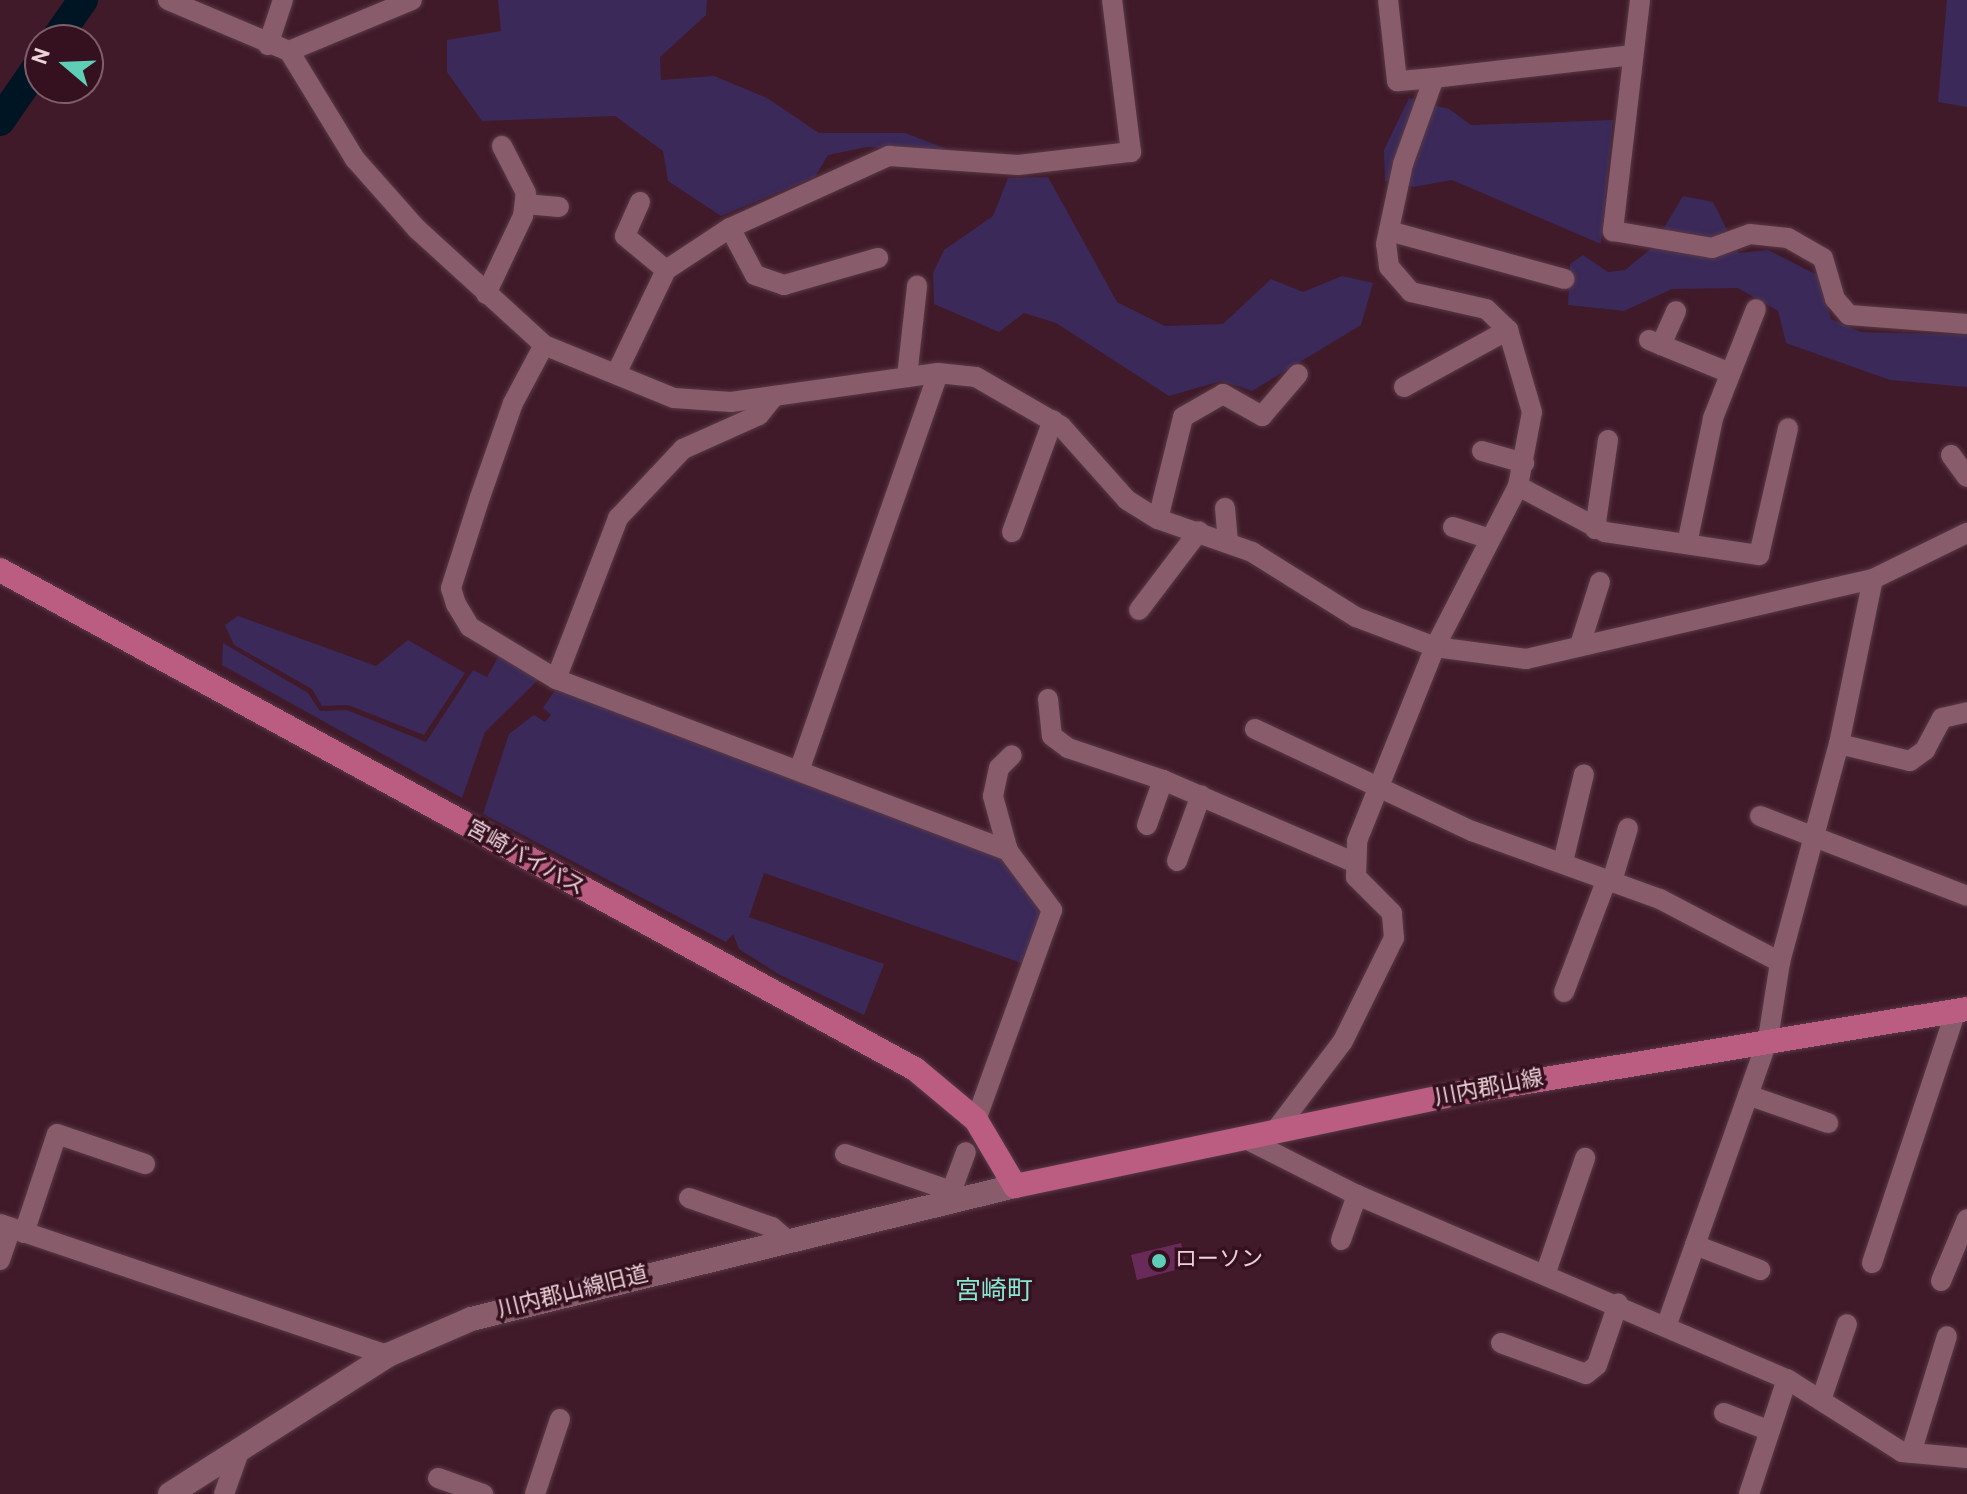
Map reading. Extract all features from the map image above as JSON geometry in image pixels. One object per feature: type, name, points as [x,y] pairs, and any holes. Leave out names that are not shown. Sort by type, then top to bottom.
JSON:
[{"type":"main road","name":"宮崎バイパス","points":[[0,570],[883,1050],[976,1120],[1015,1186]]},
{"type":"main road","name":"川内郡山線","points":[[1015,1186],[1242,1137],[1768,1039],[1962,1010]]},
{"type":"street","points":[[168,0],[268,45],[289,51],[412,0]]},
{"type":"street","points":[[268,45],[283,0]]},
{"type":"street","points":[[616,374],[666,270],[730,228],[889,156],[1018,165],[1131,152],[1112,0]]},
{"type":"street","points":[[1388,0],[1397,81],[1632,55]]},
{"type":"street","points":[[1640,0],[1613,231],[1712,248],[1750,234],[1788,238],[1823,258],[1835,299],[1849,315],[1967,324]]},
{"type":"street","points":[[289,51],[355,159],[486,294],[544,345],[674,398],[773,398],[938,373],[976,377],[1053,420],[1127,500],[1158,519],[1228,542],[1356,617],[1435,647],[1490,660],[1580,645],[1873,579],[1967,533]]},
{"type":"street","points":[[1275,1131],[1343,1041],[1394,938],[1392,913],[1356,877],[1351,861],[1435,647],[1518,486],[1532,412],[1508,330],[1486,309],[1398,283],[1389,267],[1389,231],[1403,164],[1434,78]]},
{"type":"street","points":[[486,294],[525,204],[525,179],[502,146]]},
{"type":"street","points":[[640,202],[625,236],[666,270]]},
{"type":"street","points":[[525,204],[559,207]]},
{"type":"street","points":[[730,228],[755,275],[784,285],[878,258]]},
{"type":"street","points":[[1389,231],[1565,279]]},
{"type":"street","points":[[907,377],[917,286]]},
{"type":"street","points":[[1687,544],[1713,418],[1756,309]]},
{"type":"street","points":[[1676,311],[1655,342],[1730,373]]},
{"type":"street","points":[[1404,387],[1508,330]]},
{"type":"street","points":[[544,345],[513,403],[451,588],[470,627],[556,679],[800,768],[1008,851]]},
{"type":"street","points":[[800,768],[938,373]]},
{"type":"street","points":[[1158,519],[1183,417],[1223,394],[1262,416],[1298,374]]},
{"type":"street","points":[[556,679],[618,518],[683,449],[759,415],[773,398]]},
{"type":"street","points":[[1012,532],[1053,420]]},
{"type":"street","points":[[1518,486],[1595,529],[1759,555],[1788,428]]},
{"type":"street","points":[[1595,529],[1608,440]]},
{"type":"street","points":[[1482,451],[1524,463]]},
{"type":"street","points":[[1951,455],[1967,477]]},
{"type":"street","points":[[1225,508],[1228,542]]},
{"type":"street","points":[[1453,527],[1490,539]]},
{"type":"street","points":[[1139,610],[1199,531]]},
{"type":"street","points":[[1667,1324],[1768,1039],[1780,962],[1839,744],[1873,579]]},
{"type":"street","points":[[1580,645],[1600,582]]},
{"type":"street","points":[[1048,699],[1052,736],[1068,748],[1201,795],[1351,861]]},
{"type":"street","points":[[1839,744],[1910,761],[1925,750],[1942,718],[1967,712]]},
{"type":"street","points":[[1255,729],[1380,790],[1609,880],[1780,962]]},
{"type":"street","points":[[976,1120],[1052,910],[1008,851],[993,796],[999,768],[1012,755]]},
{"type":"street","points":[[1563,862],[1584,774]]},
{"type":"street","points":[[1147,825],[1163,780]]},
{"type":"street","points":[[1177,861],[1201,795]]},
{"type":"street","points":[[1760,816],[1967,896]]},
{"type":"street","points":[[1564,992],[1628,828]]},
{"type":"street","points":[[1872,1263],[1962,1010]]},
{"type":"street","points":[[1748,1095],[1828,1123]]},
{"type":"street","points":[[0,1260],[57,1134],[145,1164]]},
{"type":"street","points":[[1242,1137],[1357,1195],[1667,1324],[1787,1379],[1911,1453],[1967,1458]]},
{"type":"street","points":[[845,1154],[948,1199],[966,1152]]},
{"type":"street","points":[[1545,1275],[1585,1158]]},
{"type":"street","name":"川内郡山線旧道","points":[[170,1494],[388,1355],[505,1309],[948,1199],[1015,1186]]},
{"type":"street","points":[[1341,1240],[1357,1195]]},
{"type":"street","points":[[689,1198],[772,1227],[787,1240]]},
{"type":"street","points":[[1941,1281],[1967,1219]]},
{"type":"street","points":[[12,1228],[388,1355]]},
{"type":"street","points":[[1695,1245],[1760,1270]]},
{"type":"street","points":[[1501,1343],[1586,1374],[1597,1365],[1618,1304]]},
{"type":"street","points":[[1821,1400],[1847,1324]]},
{"type":"street","points":[[1911,1453],[1947,1336]]},
{"type":"street","points":[[1749,1494],[1787,1379]]},
{"type":"street","points":[[1724,1413],[1770,1431]]},
{"type":"street","points":[[535,1494],[560,1419]]},
{"type":"street","points":[[224,1494],[240,1449]]},
{"type":"street","points":[[438,1478],[483,1494]]},
{"type":"shaded area","points":[[498,0],[707,0],[706,15],[660,57],[661,80],[714,76],[767,98],[819,133],[905,133],[957,153],[867,147],[828,155],[815,177],[721,216],[668,181],[663,151],[615,116],[482,121],[447,72],[447,40],[501,31]]},
{"type":"shaded area","points":[[1947,0],[1967,0],[1967,107],[1938,102]]},
{"type":"shaded area","points":[[1409,98],[1449,109],[1471,125],[1613,120],[1601,244],[1452,180],[1413,187],[1385,181],[1384,150]]},
{"type":"shaded area","points":[[1048,177],[1117,302],[1165,326],[1223,324],[1271,279],[1303,292],[1342,276],[1373,283],[1361,325],[1252,391],[1221,381],[1169,396],[1056,323],[1024,313],[999,332],[934,304],[933,273],[944,250],[993,216],[1008,178]]},
{"type":"shaded area","points":[[1683,196],[1713,202],[1739,253],[1768,250],[1819,276],[1831,319],[1861,332],[1967,335],[1967,387],[1890,380],[1786,343],[1778,311],[1738,288],[1672,289],[1624,311],[1568,305],[1570,264],[1583,255],[1608,272],[1625,270],[1652,248]]},
{"type":"shaded area","points":[[238,616],[376,666],[408,640],[465,673],[424,735],[348,705],[322,706],[312,689],[234,645],[225,625]]},
{"type":"shaded area","points":[[223,643],[308,693],[320,711],[347,710],[426,742],[473,670],[487,677],[501,652],[540,678],[485,732],[462,798],[222,665]]},
{"type":"shaded area","points":[[557,687],[993,850],[1044,910],[1027,965],[764,873],[749,917],[884,964],[864,1015],[778,974],[739,949],[733,934],[726,942],[483,814],[509,734],[534,715],[545,722],[551,715],[543,708]]},
{"type":"building","name":"ローソン","points":[[1181,1243],[1187,1267],[1137,1280],[1131,1255]]},
{"type":"waterway","points":[[66,24],[83,0]]},
{"type":"waterway","points":[[0,121],[24,86]]},
{"type":"place","name":"ローソン","points":[[1159,1261]]},
{"type":"district","name":"宮崎町","points":[[994,1293]]}]
